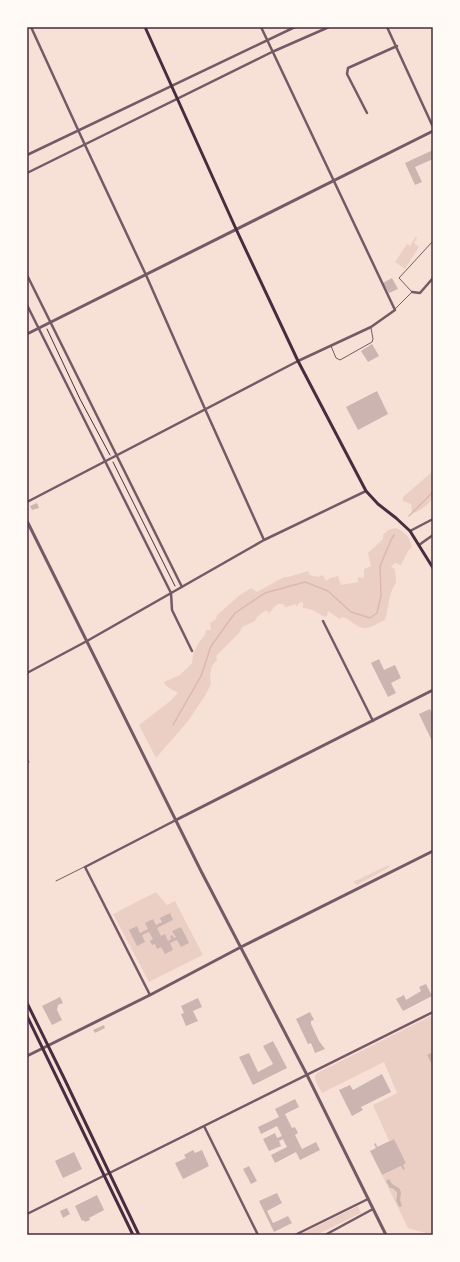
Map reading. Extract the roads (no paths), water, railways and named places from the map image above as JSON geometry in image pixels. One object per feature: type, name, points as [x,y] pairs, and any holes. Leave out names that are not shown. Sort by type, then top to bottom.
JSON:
[{"type":"main road","points":[[145,27],[236,229],[298,361],[366,491],[378,504],[410,531],[433,568]]},
{"type":"main road","points":[[27,1003],[140,1235]]},
{"type":"main road","points":[[27,1016],[133,1235]]},
{"type":"street","points":[[31,27],[146,275],[204,409],[264,540]]},
{"type":"street","points":[[27,502],[298,361],[370,327],[395,310],[261,27]]},
{"type":"street","points":[[27,155],[295,27]]},
{"type":"street","points":[[27,173],[272,52],[329,27]]},
{"type":"street","points":[[387,27],[433,126]]},
{"type":"street","points":[[367,113],[347,74],[348,68],[397,46]]},
{"type":"street","points":[[27,334],[433,131]]},
{"type":"street","points":[[27,274],[182,587]]},
{"type":"street","points":[[412,292],[420,293],[433,278]]},
{"type":"street","points":[[27,305],[171,593],[172,610],[192,651]]},
{"type":"street","points":[[27,673],[87,641],[264,540],[366,491]]},
{"type":"street","points":[[410,531],[433,520]]},
{"type":"street","points":[[27,521],[201,871],[307,1074],[386,1235]]},
{"type":"street","points":[[419,545],[433,535]]},
{"type":"street","points":[[323,621],[373,721]]},
{"type":"street","points":[[150,995],[85,866],[433,690]]},
{"type":"street","points":[[27,1056],[150,995],[241,947],[433,850]]},
{"type":"street","points":[[27,1214],[433,1012]]},
{"type":"street","points":[[204,1126],[258,1235]]},
{"type":"street","points":[[295,1235],[368,1199]]},
{"type":"street","points":[[325,1235],[373,1210]]},
{"type":"lane","points":[[395,310],[412,292],[399,278],[433,241]]},
{"type":"lane","points":[[331,346],[336,358],[340,360],[372,342],[373,339],[370,327]]},
{"type":"lane","points":[[27,758],[29,762]]},
{"type":"lane","points":[[56,881],[85,866]]},
{"type":"waterway","points":[[409,516],[433,492]]},
{"type":"waterway","points":[[173,725],[201,676],[211,646],[235,613],[265,593],[305,582],[328,591],[351,612],[370,618],[377,613],[381,596],[380,566],[394,535]]}]
